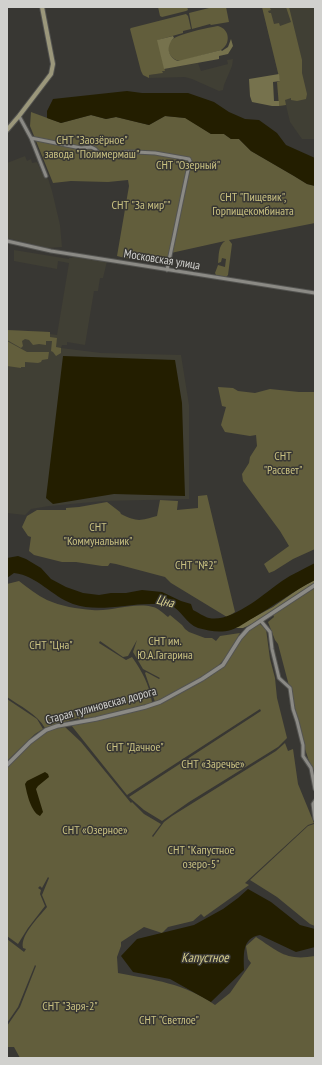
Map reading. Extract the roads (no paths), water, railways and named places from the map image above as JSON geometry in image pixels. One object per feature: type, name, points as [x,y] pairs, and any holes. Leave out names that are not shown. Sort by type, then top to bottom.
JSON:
[{"type":"main road","points":[[7,130],[20,116],[51,74],[53,64],[42,7]]},
{"type":"street","points":[[20,116],[31,138],[46,176]]},
{"type":"street","points":[[31,138],[81,148],[95,148],[101,156],[104,157],[126,152],[135,152],[155,153],[189,159],[190,161],[167,270]]},
{"type":"street","name":"Московская улица","points":[[7,241],[51,251],[315,293]]},
{"type":"street","name":"Старая тулиновская дорога","points":[[7,765],[30,742],[46,730],[57,726],[96,719],[149,706],[160,702],[202,679],[223,664],[245,632],[315,585]]},
{"type":"street","points":[[262,621],[270,632],[271,644],[279,678],[290,688],[293,709],[303,745],[304,756],[312,768],[315,789]]},
{"type":"street","points":[[315,801],[313,804],[315,819]]},
{"type":"water","points":[[127,91],[142,93],[188,93],[214,102],[229,112],[245,119],[259,120],[277,133],[286,145],[315,158],[315,186],[307,184],[251,151],[239,139],[231,139],[224,134],[211,134],[185,118],[165,116],[149,125],[116,117],[106,119],[91,115],[61,123],[47,118],[47,111],[53,99]]},
{"type":"water","points":[[63,356],[175,360],[182,403],[185,496],[114,494],[53,504],[46,498]]},
{"type":"water","name":"Цна","points":[[18,556],[41,568],[51,579],[66,587],[83,593],[99,595],[142,590],[162,592],[191,604],[193,610],[209,618],[228,616],[238,612],[286,578],[315,563],[315,580],[236,628],[227,631],[214,631],[194,626],[170,605],[145,604],[93,608],[73,604],[23,575],[14,573],[7,578],[7,558]]},
{"type":"water","points":[[45,772],[49,777],[36,789],[43,812],[40,816],[32,807],[25,784],[27,781]]},
{"type":"water","name":"Капустное","points":[[248,889],[271,902],[300,925],[315,929],[315,947],[296,952],[260,935],[254,937],[249,940],[245,948],[244,970],[211,1002],[170,979],[133,972],[121,956],[137,939],[194,925],[223,909]]},
{"type":"park label","name":"СНТ \"Заозёрное\" завода \"Полимермаш\"","points":[[92,148]]},
{"type":"park label","name":"СНТ \"Озерный\"","points":[[188,166]]},
{"type":"park label","name":"СНТ \"Пищевик\", Горпищекомбината","points":[[253,205]]},
{"type":"park label","name":"СНТ \"За мир\"\"","points":[[141,206]]},
{"type":"park label","name":"СНТ \"Рассвет\"","points":[[283,464]]},
{"type":"park label","name":"СНТ \"Коммунальник\"","points":[[98,535]]},
{"type":"park label","name":"СНТ \"№2\"","points":[[196,566]]},
{"type":"park label","name":"СНТ \"Цна\"","points":[[51,646]]},
{"type":"park label","name":"СНТ им. Ю.А.Гагарина","points":[[165,649]]},
{"type":"park label","name":"СНТ \"Дачное\"","points":[[135,748]]},
{"type":"park label","name":"СНТ «Заречье»","points":[[213,765]]},
{"type":"park label","name":"СНТ «Озерное»","points":[[95,831]]},
{"type":"park label","name":"СНТ \"Капустное озеро-5\"","points":[[201,858]]},
{"type":"park label","name":"СНТ \"Заря-2\"","points":[[70,1007]]},
{"type":"park label","name":"СНТ \"Светлое\"","points":[[169,1021]]}]
